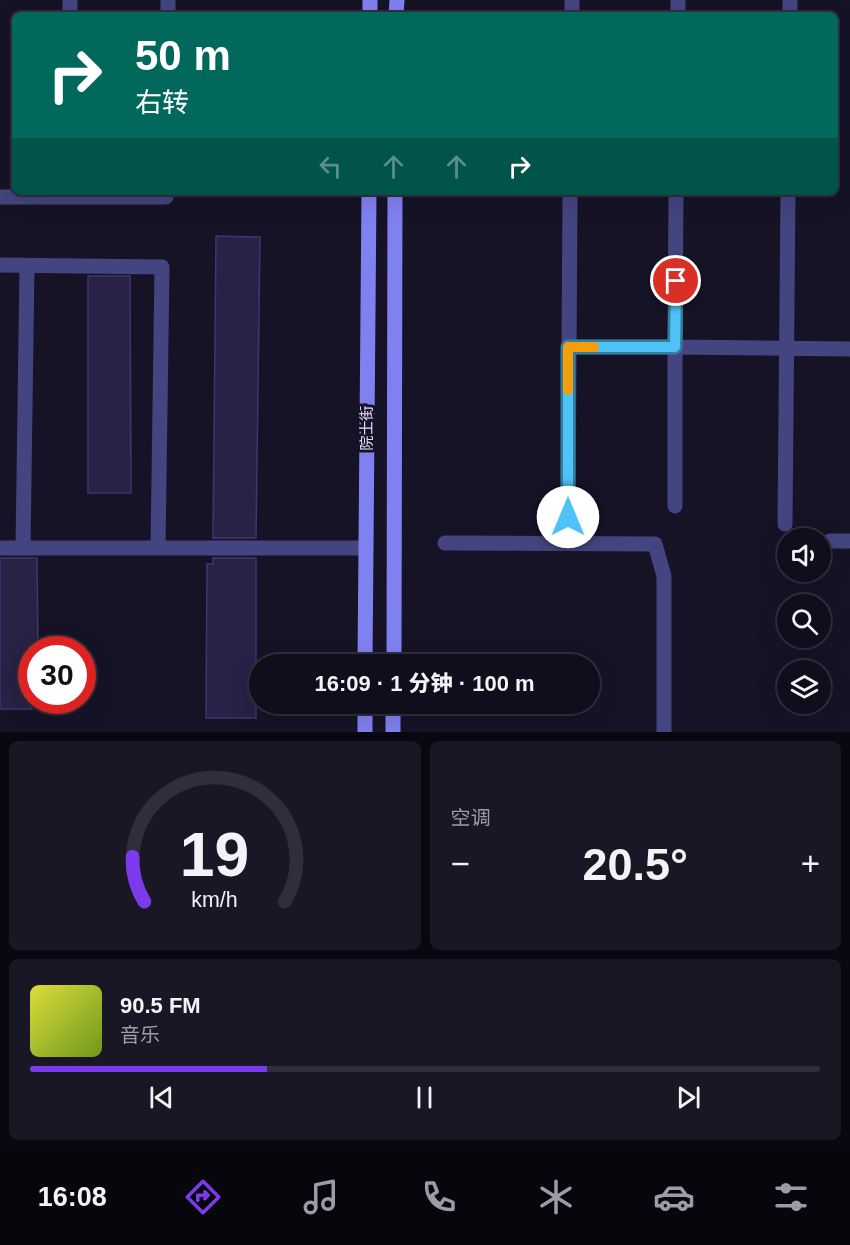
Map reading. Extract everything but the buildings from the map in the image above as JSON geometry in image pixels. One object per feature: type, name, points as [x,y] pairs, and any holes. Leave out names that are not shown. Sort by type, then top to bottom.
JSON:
[{"type":"main road","name":"院士街","points":[[365,654],[369,195]]},
{"type":"main road","name":"院士街","points":[[394,654],[395,195]]},
{"type":"main road","points":[[365,714],[365,732]]},
{"type":"main road","points":[[393,714],[393,732]]},
{"type":"street","points":[[0,197],[45,195]]},
{"type":"street","points":[[101,195],[166,197],[166,195]]},
{"type":"street","points":[[568,517],[570,195]]},
{"type":"street","points":[[675,506],[676,195]]},
{"type":"street","points":[[785,525],[788,195]]},
{"type":"street","points":[[0,265],[162,267],[158,548]]},
{"type":"street","points":[[23,548],[27,266]]},
{"type":"street","points":[[568,347],[850,349]]},
{"type":"street","points":[[831,541],[850,541]]},
{"type":"street","points":[[445,543],[655,544],[664,576],[664,732]]},
{"type":"street","points":[[0,548],[366,548]]},
{"type":"slow traffic","points":[[568,390],[568,347],[594,347]]},
{"type":"route","points":[[568,517],[568,347],[675,347],[676,281]]}]
